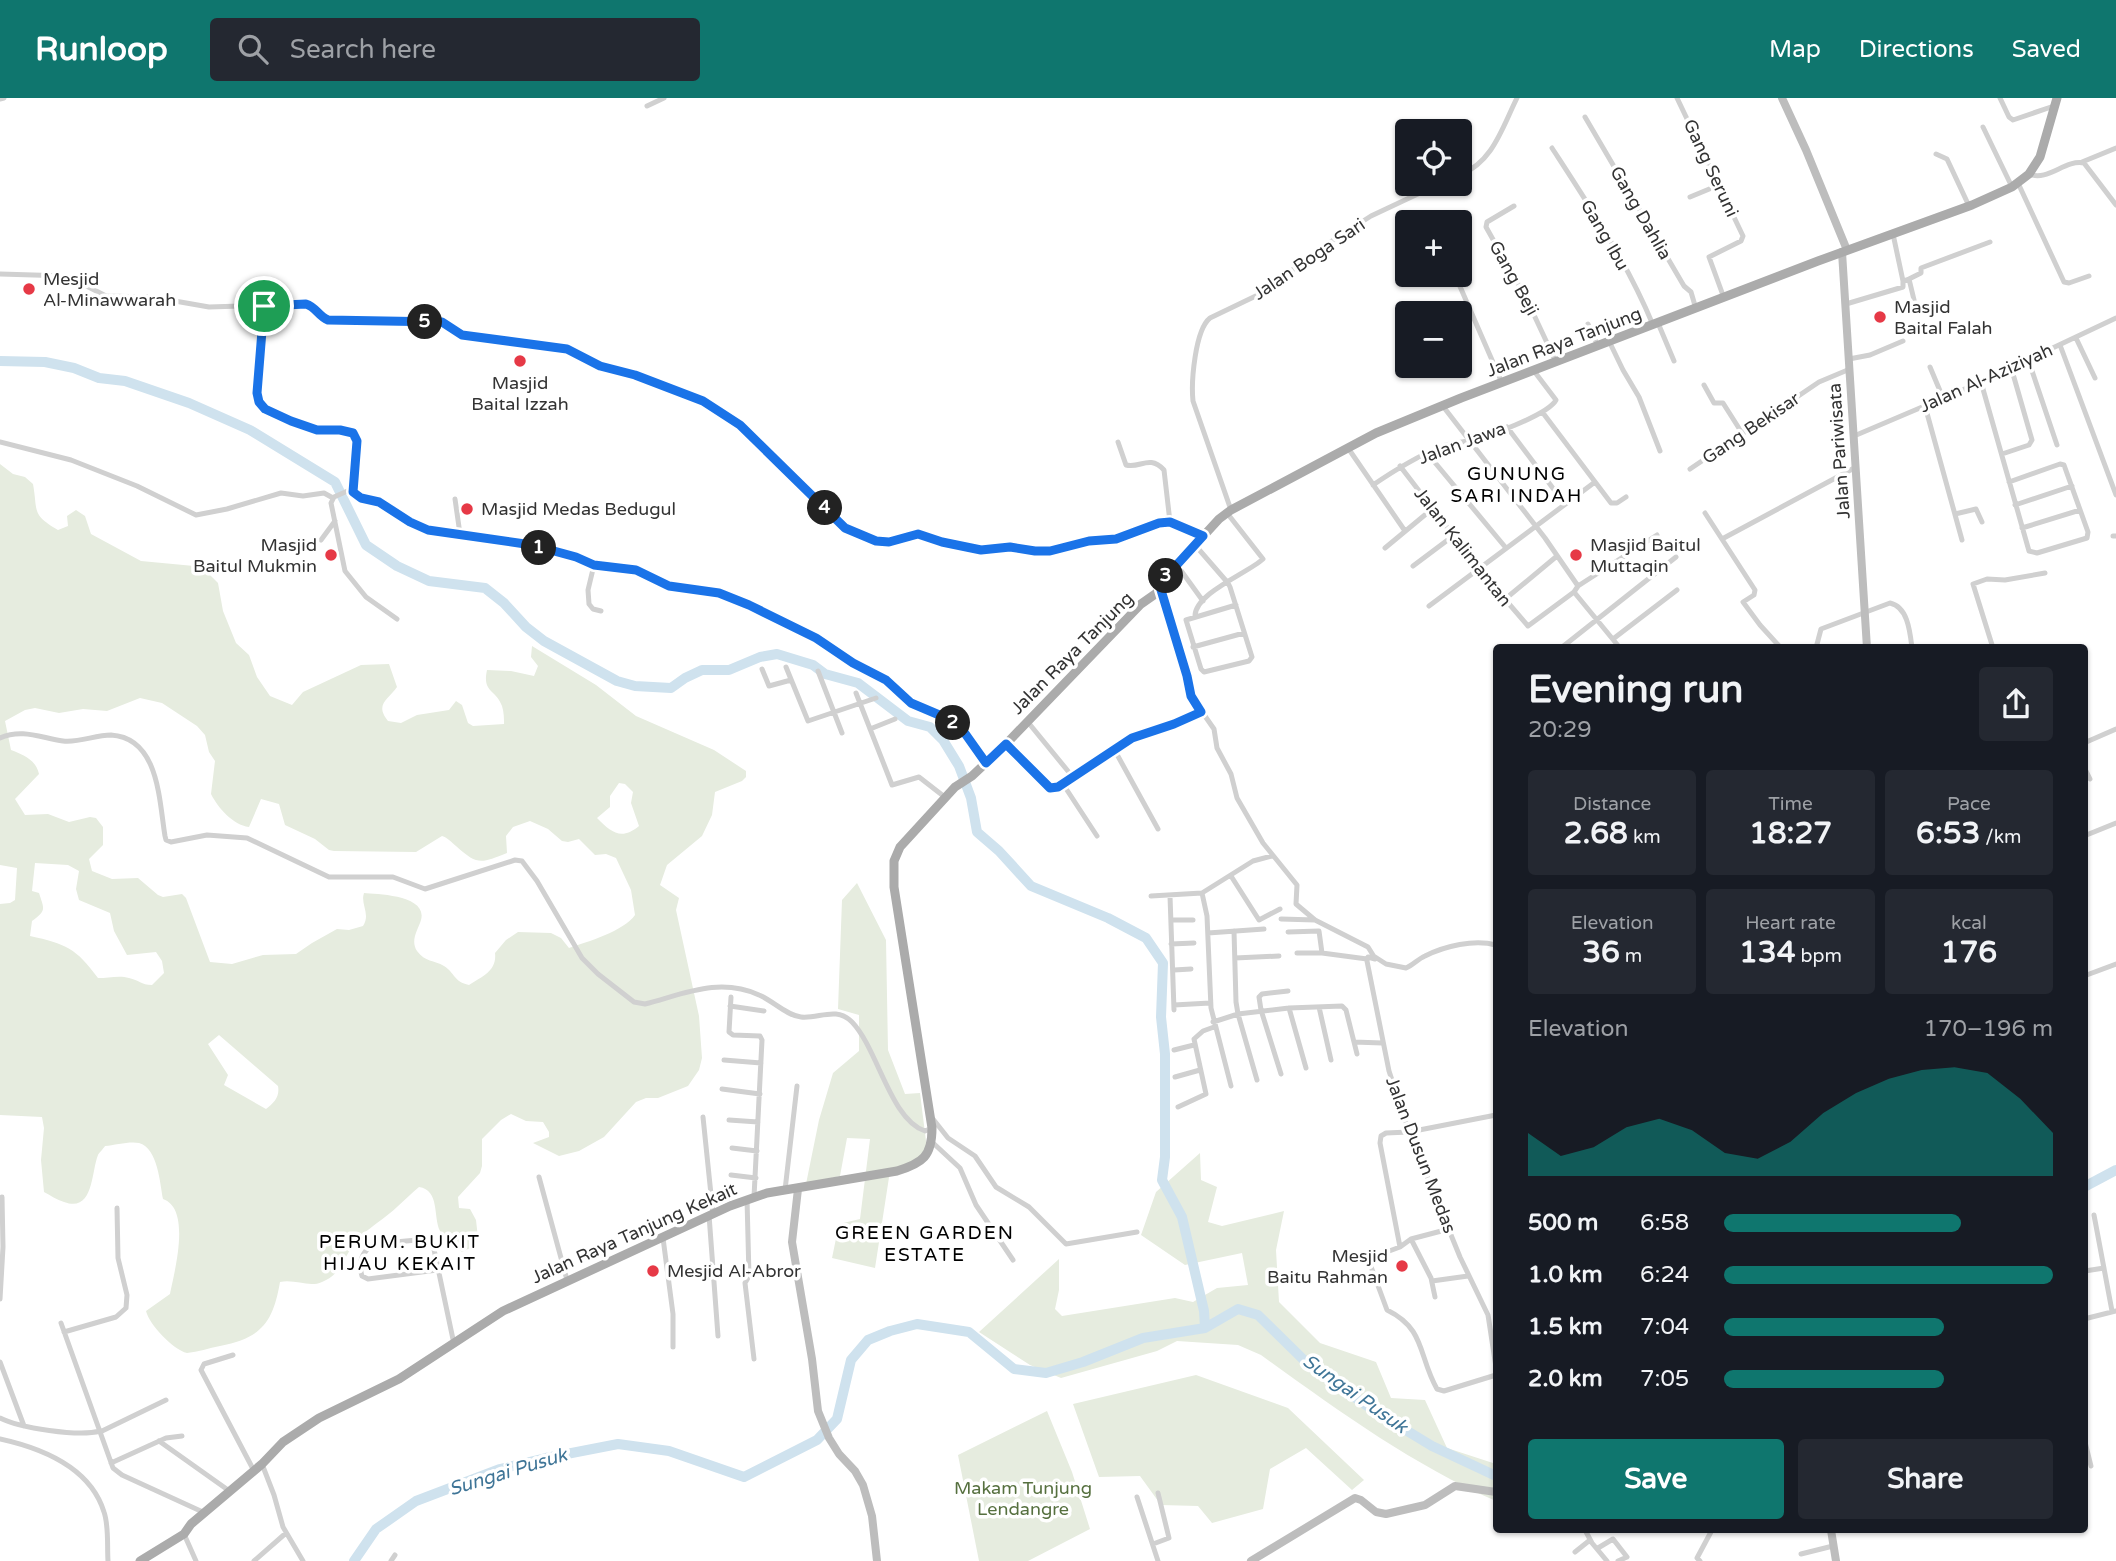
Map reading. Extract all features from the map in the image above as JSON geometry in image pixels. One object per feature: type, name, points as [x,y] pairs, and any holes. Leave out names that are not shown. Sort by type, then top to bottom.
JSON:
[{"type":"main road","name":"Jalan Raya Tanjung","points":[[946,798],[961,781],[972,776],[1006,744],[1141,604],[1161,590],[1163,580],[1229,511],[1348,448],[1442,405],[1969,206],[2015,185],[2029,174],[2042,152],[2056,102]]},
{"type":"main road","points":[[932,1142],[893,866],[900,847],[946,798]]},
{"type":"main road","name":"Jalan Raya Tanjung Kekait","points":[[140,1561],[184,1534],[191,1524],[262,1464],[283,1442],[319,1418],[398,1379],[503,1311],[750,1198],[914,1166],[923,1159],[932,1142]]},
{"type":"street","points":[[647,106],[664,98]]},
{"type":"street","points":[[1472,170],[1483,161],[1500,136],[1517,98]]},
{"type":"street","name":"Gang Seruni","points":[[1677,98],[1743,236],[1741,241],[1712,253],[1709,257],[1724,298]]},
{"type":"street","name":"Jalan Pariwisata","points":[[1782,98],[1810,159],[1845,251],[1849,364],[1867,644]]},
{"type":"street","points":[[2000,98],[2008,116],[2013,120],[2056,102]]},
{"type":"street","name":"Gang Dahlia","points":[[1585,117],[1683,285],[1690,291],[1696,309]]},
{"type":"street","points":[[1983,127],[2064,282],[2067,284],[2089,276]]},
{"type":"street","name":"Gang Ibu","points":[[1552,148],[1601,225],[1674,361]]},
{"type":"street","points":[[2029,174],[2038,177],[2116,148]]},
{"type":"street","points":[[1936,153],[1947,159],[1969,206]]},
{"type":"street","points":[[2082,162],[2088,166],[2116,205]]},
{"type":"street","points":[[1690,197],[1719,185]]},
{"type":"street","name":"Jalan Boga Sari","points":[[1227,580],[1263,559],[1229,511],[1193,401],[1192,382],[1202,326],[1210,318],[1262,293],[1355,226],[1411,196]]},
{"type":"street","name":"Gang Beji","points":[[1514,206],[1487,222],[1486,227],[1527,300],[1556,362]]},
{"type":"street","points":[[1894,234],[1915,304]]},
{"type":"street","points":[[1846,304],[1903,287],[1906,280],[1921,273],[1921,268],[1990,242]]},
{"type":"street","points":[[0,274],[67,276],[111,297],[152,297],[209,307],[306,304],[328,320],[442,322],[462,335],[572,351],[600,366],[635,375],[718,409],[740,425],[845,528],[876,541],[889,542],[918,534],[981,550],[1010,547],[1050,551],[1089,541],[1116,539],[1159,523],[1170,522],[1203,536]]},
{"type":"street","points":[[1460,287],[1502,383]]},
{"type":"street","points":[[264,306],[258,399],[268,411],[303,426],[328,431],[340,430],[355,435],[357,441],[350,490]]},
{"type":"street","name":"Jalan Al-Aziziyah","points":[[1854,436],[1981,382],[2116,318]]},
{"type":"street","points":[[1588,324],[1598,346]]},
{"type":"street","points":[[2076,338],[2095,377]]},
{"type":"street","points":[[1609,341],[1639,397],[1660,451]]},
{"type":"street","name":"Gang Bekisar","points":[[1690,469],[1849,364],[1903,341]]},
{"type":"street","points":[[2060,345],[2116,495]]},
{"type":"street","points":[[2028,359],[2057,444]]},
{"type":"street","points":[[1930,367],[1944,398]]},
{"type":"street","points":[[2002,454],[2029,445],[2032,440],[2011,367]]},
{"type":"street","name":"Jalan Jawa","points":[[1373,485],[1400,466],[1427,453],[1543,413],[1555,399],[1534,371]]},
{"type":"street","points":[[1981,382],[2008,482],[2030,552],[2037,553],[2085,540],[2088,532],[2066,467],[2060,464],[2008,482]]},
{"type":"street","points":[[1704,385],[1714,403],[1723,403],[1742,433]]},
{"type":"street","points":[[1442,405],[1557,556],[1597,620],[1617,644]]},
{"type":"street","points":[[1925,406],[1962,540]]},
{"type":"street","points":[[1543,413],[1613,504],[1626,497]]},
{"type":"street","points":[[1507,427],[1564,503]]},
{"type":"street","points":[[0,442],[71,460],[137,486],[196,515],[281,493],[303,496],[324,493],[335,497]]},
{"type":"street","points":[[1118,442],[1126,465],[1130,467],[1149,461],[1161,465],[1164,470],[1170,522]]},
{"type":"street","points":[[1348,448],[1405,531]]},
{"type":"street","points":[[1427,453],[1506,548]]},
{"type":"street","name":"Jalan Kalimantan","points":[[1400,466],[1479,569],[1528,626],[1576,589]]},
{"type":"street","points":[[1722,539],[1856,467]]},
{"type":"street","points":[[1429,606],[1595,481]]},
{"type":"street","points":[[2015,505],[2072,486]]},
{"type":"street","points":[[350,490],[335,497],[331,504],[341,562],[366,597],[397,619]]},
{"type":"street","points":[[350,490],[358,497],[379,502],[423,529],[532,545],[594,565],[636,570],[669,586],[719,593],[793,626],[886,680],[911,703],[955,724],[986,763]]},
{"type":"street","points":[[455,499],[460,534]]},
{"type":"street","points":[[1385,548],[1432,509]]},
{"type":"street","points":[[1955,514],[1976,509],[1982,522]]},
{"type":"street","points":[[2022,528],[2080,510]]},
{"type":"street","points":[[1705,513],[1755,590],[1755,595],[1744,602],[1777,644]]},
{"type":"street","points":[[320,540],[335,521]]},
{"type":"street","points":[[1576,589],[1657,535]]},
{"type":"street","points":[[1413,566],[1453,536]]},
{"type":"street","points":[[1195,545],[1227,580],[1236,604],[1252,659],[1203,672],[1185,621],[1187,618],[1236,604]]},
{"type":"street","points":[[1504,600],[1557,556]]},
{"type":"street","points":[[1566,644],[1676,557]]},
{"type":"street","points":[[594,565],[588,598],[593,609],[601,611]]},
{"type":"street","points":[[1177,565],[1203,601]]},
{"type":"street","points":[[1992,644],[1973,584],[1987,579],[2005,580],[2045,573]]},
{"type":"street","points":[[1195,616],[1196,608],[1227,580]]},
{"type":"street","points":[[1161,590],[1191,696],[1214,730],[1217,748],[1231,774],[1240,803],[1272,856],[1297,886],[1294,899],[1297,906],[1315,920],[1368,947],[1373,958]]},
{"type":"street","points":[[1613,639],[1677,590]]},
{"type":"street","points":[[1817,644],[1821,629],[1888,603],[1899,607],[1907,622],[1911,644]]},
{"type":"street","points":[[1193,647],[1244,633]]},
{"type":"street","points":[[786,667],[807,720],[813,721],[876,698]]},
{"type":"street","points":[[762,669],[769,686],[791,680]]},
{"type":"street","points":[[818,671],[842,733]]},
{"type":"street","points":[[856,693],[892,785],[919,777],[946,798]]},
{"type":"street","points":[[1006,744],[1047,787],[1055,788],[1132,738],[1201,712]]},
{"type":"street","points":[[870,729],[895,719]]},
{"type":"street","points":[[1027,721],[1072,776]]},
{"type":"street","points":[[2088,741],[2116,729]]},
{"type":"street","points":[[0,738],[16,733],[67,741],[115,736],[135,743],[145,753],[152,769],[165,836],[171,842],[207,835],[247,838],[329,877],[393,877],[425,889],[520,860],[537,881],[582,958],[635,1002],[645,1004],[708,987],[727,985],[751,991],[797,1016],[830,1013],[846,1017],[867,1043],[908,1119],[925,1131],[932,1128]]},
{"type":"street","points":[[1114,749],[1158,830]]},
{"type":"street","points":[[2088,775],[2090,779]]},
{"type":"street","points":[[1063,784],[1097,836]]},
{"type":"street","points":[[2088,834],[2116,823]]},
{"type":"street","points":[[1151,896],[1202,893],[1253,861],[1272,856]]},
{"type":"street","points":[[1231,876],[1259,920],[1280,909]]},
{"type":"street","points":[[1202,893],[1207,916],[1210,1003],[1231,1086]]},
{"type":"street","points":[[1170,896],[1174,1007],[1210,1003]]},
{"type":"street","points":[[1281,919],[1315,920]]},
{"type":"street","points":[[1171,920],[1194,920]]},
{"type":"street","points":[[1208,933],[1264,929]]},
{"type":"street","points":[[1234,930],[1236,1002],[1257,1080]]},
{"type":"street","points":[[1288,932],[1319,931],[1322,953]]},
{"type":"street","points":[[1171,944],[1194,943]]},
{"type":"street","points":[[1297,953],[1373,958],[1394,967],[1406,968],[1427,955],[1458,946],[1493,944]]},
{"type":"street","points":[[1235,958],[1279,956]]},
{"type":"street","name":"Jalan Dusun Medas","points":[[1373,958],[1382,1043],[1388,1071],[1409,1132],[1468,1276],[1488,1315],[1493,1348]]},
{"type":"street","points":[[2088,974],[2116,964]]},
{"type":"street","points":[[1174,971],[1191,969]]},
{"type":"street","points":[[1281,1074],[1261,1010],[1261,994],[1288,991]]},
{"type":"street","points":[[731,997],[728,1030],[733,1035],[760,1036],[762,1040],[756,1178],[750,1198],[749,1276],[745,1283],[754,1359]]},
{"type":"street","points":[[730,1006],[764,1011]]},
{"type":"street","points":[[1319,1007],[1331,1060]]},
{"type":"street","points":[[1178,1107],[1206,1094],[1194,1039],[1214,1024],[1238,1014],[1289,1008],[1344,1007],[1357,1054]]},
{"type":"street","points":[[1289,1008],[1306,1068]]},
{"type":"street","points":[[1354,1042],[1382,1043]]},
{"type":"street","points":[[1174,1050],[1194,1045]]},
{"type":"street","points":[[724,1060],[761,1063]]},
{"type":"street","points":[[1175,1077],[1200,1070]]},
{"type":"street","points":[[785,1190],[797,1086]]},
{"type":"street","points":[[722,1089],[760,1094]]},
{"type":"street","points":[[929,1114],[948,1138],[975,1156],[996,1187],[1029,1207],[1068,1245],[1137,1232]]},
{"type":"street","points":[[1400,1247],[1379,1142],[1381,1136],[1493,1116]]},
{"type":"street","points":[[703,1117],[718,1336]]},
{"type":"street","points":[[729,1120],[758,1122]]},
{"type":"street","points":[[932,1142],[960,1168],[974,1202],[1013,1260]]},
{"type":"street","points":[[732,1148],[757,1151]]},
{"type":"street","points":[[731,1175],[756,1178]]},
{"type":"street","points":[[539,1177],[567,1280]]},
{"type":"street","points":[[798,1189],[792,1242],[811,1351],[817,1405],[821,1422],[839,1454],[855,1471],[863,1485],[872,1516],[877,1561]]},
{"type":"street","points":[[0,1299],[2,1197]]},
{"type":"street","points":[[64,1332],[116,1317],[126,1308],[127,1295],[118,1258],[117,1209]]},
{"type":"street","points":[[2088,1319],[2114,1311],[2094,1215]]},
{"type":"street","points":[[1449,1229],[1410,1239],[1400,1247],[1372,1258],[1370,1263],[1387,1310],[1402,1317],[1416,1337],[1437,1389],[1443,1391],[1493,1376]]},
{"type":"street","points":[[663,1238],[673,1314],[673,1347]]},
{"type":"street","points":[[437,1270],[368,1279],[362,1276],[360,1265],[373,1244],[428,1239],[434,1244],[437,1270],[454,1344]]},
{"type":"street","points":[[1410,1239],[1432,1281],[1435,1297]]},
{"type":"street","points":[[2088,1271],[2104,1268]]},
{"type":"street","points":[[1353,1281],[1374,1275]]},
{"type":"street","points":[[1432,1281],[1468,1276]]},
{"type":"street","points":[[61,1323],[116,1471],[205,1513]]},
{"type":"street","points":[[233,1355],[204,1364],[201,1369],[253,1469]]},
{"type":"street","points":[[0,1362],[24,1426]]},
{"type":"street","points":[[0,1418],[24,1426],[84,1434],[100,1432],[166,1400]]},
{"type":"street","points":[[111,1462],[159,1441],[182,1436]]},
{"type":"street","points":[[0,1440],[30,1447],[68,1465],[76,1472],[104,1512],[108,1561]]},
{"type":"street","points":[[159,1441],[228,1490]]},
{"type":"street","points":[[2088,1454],[2091,1466]]},
{"type":"street","points":[[262,1464],[286,1533],[303,1561]]},
{"type":"street","points":[[1251,1561],[1355,1498],[1373,1511],[1386,1514],[1425,1505],[1458,1485],[1493,1491]]},
{"type":"street","points":[[1153,1544],[1169,1538],[1158,1493]]},
{"type":"street","points":[[1137,1497],[1158,1561]]},
{"type":"street","points":[[254,1561],[286,1533]]},
{"type":"street","points":[[1586,1533],[1607,1561]]},
{"type":"street","points":[[1697,1560],[1710,1533]]},
{"type":"street","points":[[1831,1533],[1836,1561]]},
{"type":"street","points":[[184,1534],[196,1561]]},
{"type":"street","points":[[1598,1548],[1613,1539],[1626,1557],[1618,1561]]},
{"type":"street","points":[[1575,1552],[1590,1540]]},
{"type":"street","points":[[1801,1554],[1833,1546]]},
{"type":"green space","points":[[0,464],[33,484],[37,512],[43,520],[58,530],[68,526],[67,516],[76,510],[85,516],[91,534],[141,561],[194,566],[210,575],[218,583],[223,611],[236,643],[249,655],[257,677],[270,696],[292,705],[303,692],[361,665],[389,664],[397,687],[383,706],[382,710],[388,721],[401,723],[417,715],[449,710],[456,701],[462,705],[468,723],[473,726],[504,724],[502,706],[486,683],[487,670],[534,676],[538,666],[531,657],[532,646],[596,685],[636,716],[714,750],[746,771],[746,777],[742,781],[715,792],[712,815],[702,836],[667,865],[660,885],[679,898],[676,910],[699,1016],[702,1058],[699,1070],[688,1086],[658,1098],[646,1098],[636,1102],[604,1137],[579,1151],[559,1156],[533,1143],[549,1137],[543,1122],[526,1121],[511,1114],[482,1139],[480,1173],[458,1197],[459,1208],[470,1209],[476,1220],[478,1238],[472,1247],[462,1252],[445,1237],[440,1231],[430,1193],[419,1187],[358,1238],[337,1271],[328,1279],[317,1284],[280,1282],[269,1318],[255,1333],[234,1343],[187,1353],[162,1336],[146,1311],[170,1294],[179,1242],[177,1215],[172,1205],[163,1199],[157,1167],[150,1152],[139,1143],[105,1146],[98,1155],[86,1196],[81,1202],[74,1204],[64,1202],[44,1192],[41,1160],[44,1128],[42,1117],[0,1115],[0,904],[15,900],[17,868],[0,865]],"holes":[[[140,698],[162,703],[197,726],[205,735],[209,752],[215,761],[211,794],[227,815],[243,826],[249,827],[261,799],[279,804],[285,825],[315,839],[329,850],[416,852],[442,836],[470,857],[480,861],[507,853],[506,836],[513,827],[530,821],[548,829],[562,841],[579,839],[595,855],[606,854],[616,858],[631,890],[635,915],[614,931],[569,948],[561,938],[551,933],[518,932],[506,940],[495,953],[491,969],[469,985],[460,982],[444,966],[426,959],[417,951],[414,939],[421,920],[417,905],[390,895],[364,893],[366,917],[363,926],[349,930],[337,929],[296,954],[263,955],[232,964],[210,962],[186,898],[182,894],[163,897],[138,878],[112,879],[92,871],[89,859],[103,845],[103,827],[96,818],[69,822],[48,814],[25,815],[15,799],[39,774],[32,762],[11,750],[5,721],[25,710],[35,708],[59,713],[83,709],[107,711]],[[619,783],[625,784],[633,792],[631,803],[639,826],[633,831],[616,833],[597,818],[610,807],[610,796]],[[35,863],[68,865],[79,871],[76,889],[79,900],[110,913],[114,931],[127,955],[156,952],[162,961],[164,973],[152,985],[125,977],[98,978],[83,960],[69,949],[30,936],[32,921],[43,909],[39,893],[32,891]],[[219,1035],[278,1086],[274,1102],[266,1109],[224,1085],[228,1075],[208,1044]]]},
{"type":"green space","points":[[857,883],[886,940],[888,1050],[905,1094],[920,1093],[927,1149],[907,1168],[890,1171],[875,1268],[832,1258],[839,1224],[860,1219],[870,1139],[847,1138],[840,1176],[806,1184],[819,1120],[833,1073],[859,1051],[859,1015],[838,1009],[842,900]]},
{"type":"green space","points":[[1200,1153],[1201,1180],[1217,1187],[1208,1222],[1222,1226],[1284,1211],[1276,1250],[1279,1302],[1320,1343],[1376,1362],[1391,1398],[1425,1400],[1447,1448],[1493,1463],[1493,1500],[1404,1453],[1261,1355],[1238,1345],[1177,1341],[1157,1351],[1061,1378],[1030,1365],[979,1332],[1059,1259],[1059,1290],[1055,1309],[1062,1316],[1175,1298],[1193,1302],[1217,1288],[1248,1285],[1242,1253],[1185,1265],[1141,1235],[1156,1192]]},
{"type":"green space","points":[[1196,1375],[1288,1408],[1364,1480],[1352,1490],[1306,1448],[1270,1469],[1263,1509],[1212,1523],[1198,1506],[1161,1505],[1140,1476],[1099,1477],[1073,1404]]},
{"type":"green space","name":"Makam Tunjung Lendangre","points":[[1047,1411],[1072,1472],[1090,1529],[1028,1561],[979,1561],[958,1455]]},
{"type":"waterway","points":[[0,361],[45,362],[74,368],[99,378],[125,381],[189,403],[250,430],[335,482],[366,545],[397,566],[429,581],[485,588],[544,641],[617,681],[635,686],[671,688],[702,670],[729,670],[760,657],[777,654],[813,665],[825,674],[858,683],[908,721],[930,727],[943,740],[959,766],[971,798],[977,832],[999,851],[1031,886],[1108,918],[1146,938],[1163,963],[1161,1017],[1165,1054],[1165,1157],[1162,1180],[1182,1217],[1204,1311],[1205,1328]]},
{"type":"waterway","name":"Sungai Pusuk","points":[[2088,1185],[2116,1170]]},
{"type":"waterway","name":"Sungai Pusuk","points":[[354,1561],[376,1529],[416,1501],[500,1469],[546,1458],[618,1444],[669,1451],[744,1477],[817,1440],[837,1419],[851,1360],[868,1340],[917,1324],[969,1332],[1014,1369],[1046,1373],[1083,1362],[1143,1338],[1205,1328],[1238,1309],[1258,1315],[1312,1368],[1376,1412],[1432,1446],[1493,1475]]},
{"type":"place","name":"Mesjid Al-Minawwarah","points":[[29,289]]},
{"type":"place","name":"Masjid Baital Falah","points":[[1880,317]]},
{"type":"place","name":"Masjid Baital Izzah","points":[[520,361]]},
{"type":"place","name":"Masjid Medas Bedugul","points":[[467,509]]},
{"type":"place","name":"Masjid Baitul Mukmin","points":[[331,555]]},
{"type":"place","name":"Masjid Baitul Muttaqin","points":[[1576,555]]},
{"type":"place","name":"Mesjid Baitu Rahman","points":[[1402,1266]]},
{"type":"place","name":"Mesjid Al-Abror","points":[[653,1271]]},
{"type":"district","name":"GUNUNG SARI INDAH","points":[[1517,485]]},
{"type":"district","name":"GREEN GARDEN ESTATE","points":[[925,1244]]},
{"type":"district","name":"PERUM. BUKIT HIJAU KEKAIT","points":[[400,1253]]},
{"type":"route","points":[[306,304],[328,320],[442,322],[462,335],[567,349],[600,366],[635,375],[703,401],[740,425],[845,528],[880,542],[918,534],[981,550],[1010,547],[1042,552],[1057,551],[1089,541],[1116,539],[1159,523],[1170,522],[1192,530],[1203,536],[1163,580],[1161,590],[1191,696],[1201,712],[1132,738],[1058,787],[1050,788],[1045,786],[1006,744],[986,763],[964,732],[944,717],[911,703],[886,680],[853,663],[816,638],[749,605],[704,589],[669,586],[636,570],[594,565],[532,545],[423,529],[379,502],[361,498],[353,492],[357,441],[353,433],[303,426],[268,411],[261,405],[257,393],[264,306],[306,304]]}]
